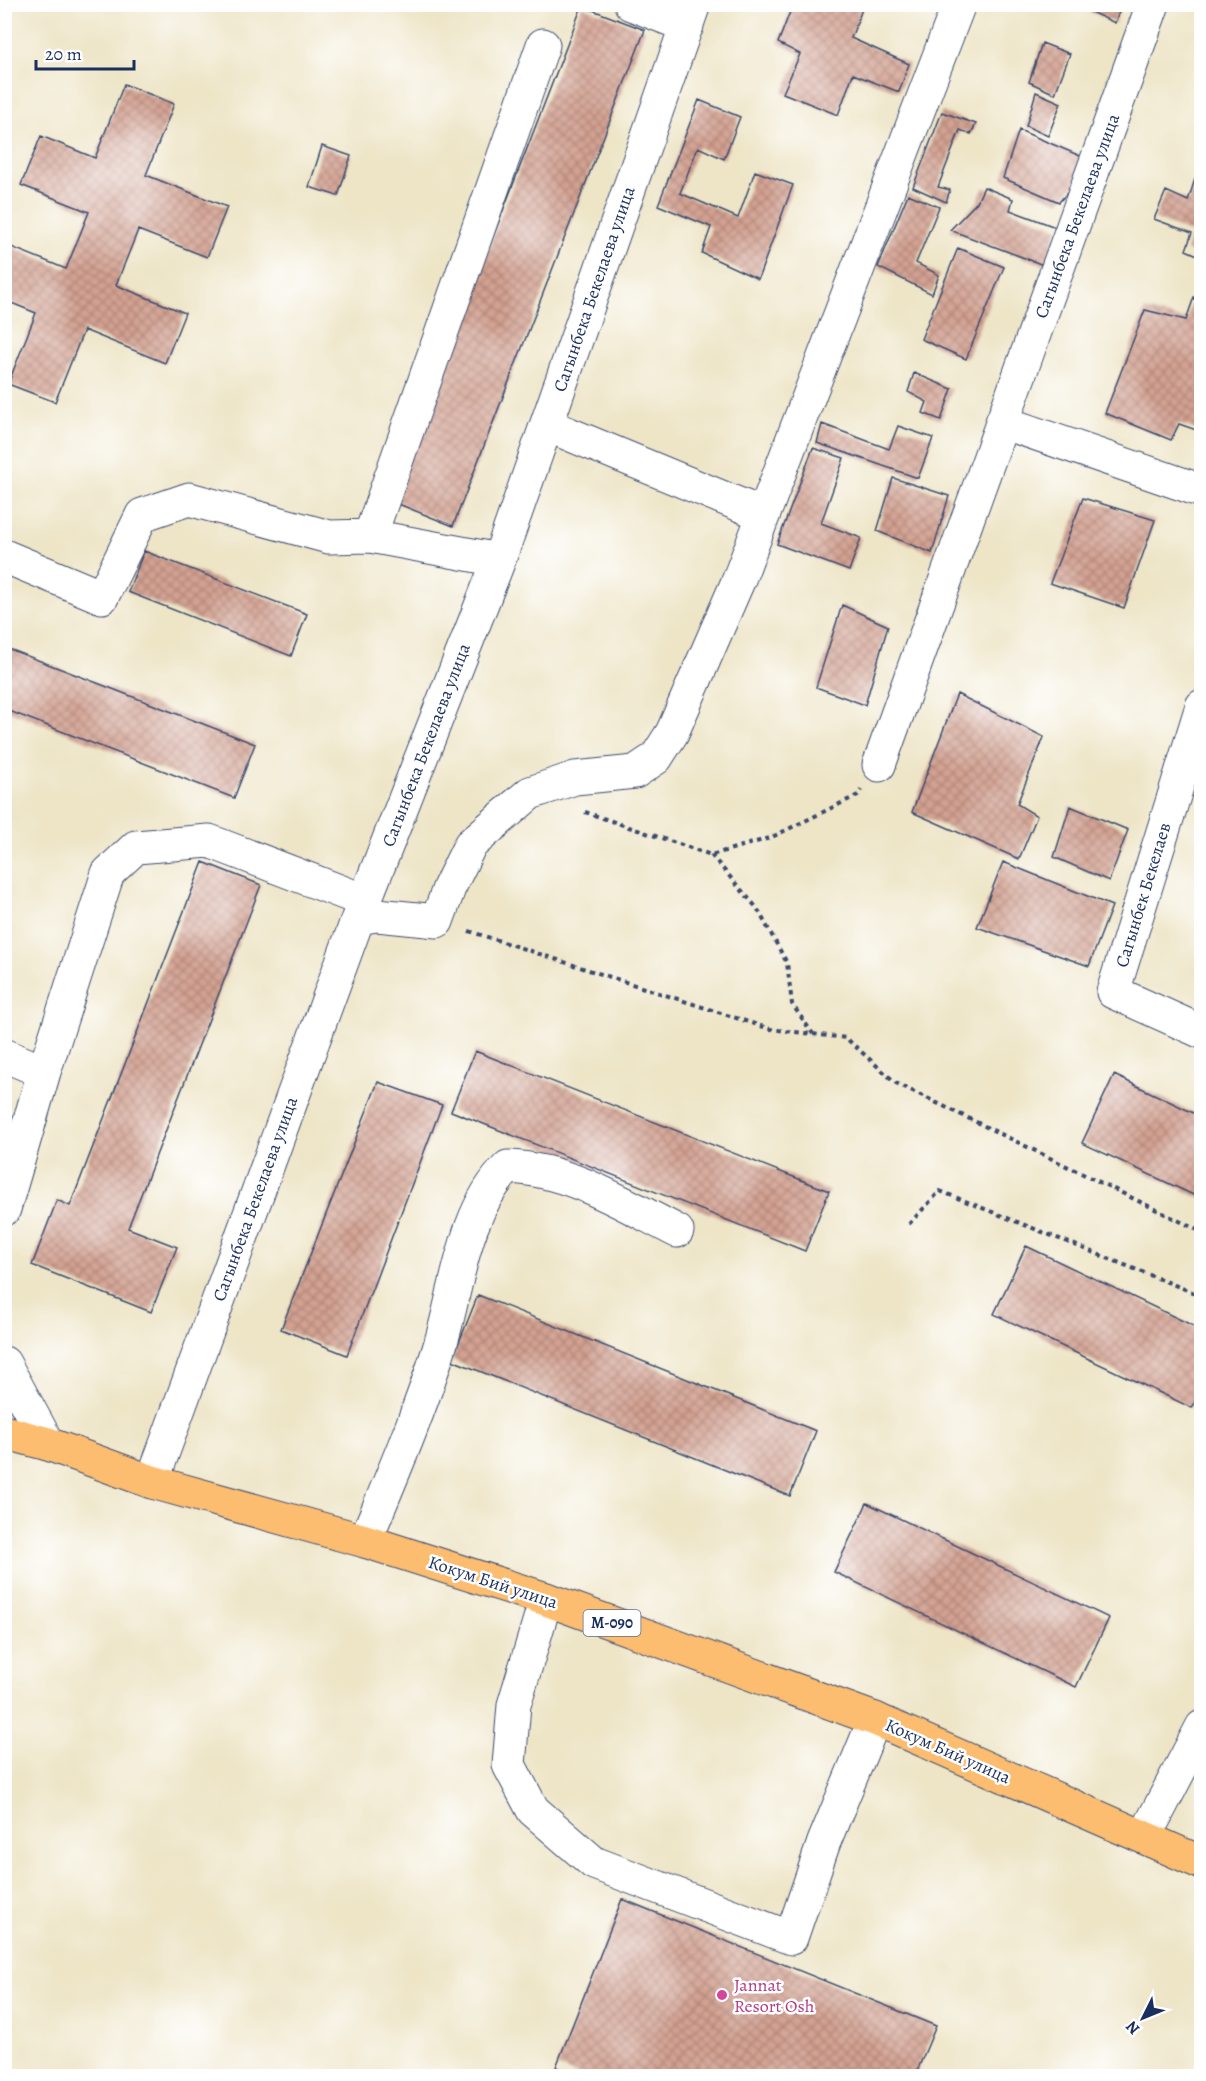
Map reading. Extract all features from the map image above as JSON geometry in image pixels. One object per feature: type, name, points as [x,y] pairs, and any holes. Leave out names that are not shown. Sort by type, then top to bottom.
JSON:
[{"type":"main road","name":"Кокум Бий улица","points":[[4,1432],[48,1444],[152,1482],[365,1541],[546,1599],[875,1719],[1202,1863]]},
{"type":"street","points":[[631,4],[691,15]]},
{"type":"street","points":[[4,1209],[44,1072],[108,873],[136,847],[209,842],[377,915],[437,921],[449,888],[470,845],[530,793],[575,778],[635,772],[656,758],[672,733],[739,579],[959,4]]},
{"type":"street","name":"Сагынбека Бекелаева улица","points":[[879,765],[1154,4]]},
{"type":"street","name":"Сагынбека Бекелаева улица","points":[[152,1482],[361,909],[499,560],[691,15]]},
{"type":"street","points":[[370,536],[543,45]]},
{"type":"street","points":[[1002,422],[1202,491]]},
{"type":"street","points":[[547,424],[762,514]]},
{"type":"street","points":[[4,556],[102,597],[142,515],[189,499],[329,537],[370,536],[499,560]]},
{"type":"street","name":"Сагынбек Бекелаев","points":[[1202,706],[1113,992],[1202,1032]]},
{"type":"street","points":[[4,1055],[44,1072]]},
{"type":"street","points":[[365,1541],[406,1441],[439,1349],[461,1265],[482,1200],[495,1180],[508,1167],[531,1168],[590,1188],[677,1231]]},
{"type":"street","points":[[4,1363],[48,1444]]},
{"type":"street","points":[[546,1599],[514,1706],[509,1766],[532,1810],[594,1863],[791,1938],[824,1842],[875,1719]]},
{"type":"street","points":[[1145,1836],[1202,1727]]},
{"type":"path","points":[[711,855],[770,838],[858,795],[879,765]]},
{"type":"path","points":[[530,793],[711,855],[757,908],[787,963],[792,1004],[813,1034]]},
{"type":"path","points":[[437,921],[770,1029],[846,1038],[896,1083],[1202,1232]]},
{"type":"path","points":[[909,1224],[940,1191],[1202,1296]]},
{"type":"building","points":[[793,4],[827,4],[837,8],[838,4],[864,4],[851,38],[909,64],[899,92],[853,74],[838,115],[783,93],[800,54],[778,43]]},
{"type":"building","points":[[1073,4],[1122,4],[1115,23]]},
{"type":"building","points":[[582,6],[645,30],[453,526],[391,501]]},
{"type":"building","points":[[1042,43],[1070,54],[1055,94],[1029,82]]},
{"type":"building","points":[[124,84],[174,104],[146,175],[227,207],[207,257],[138,230],[116,285],[185,313],[165,363],[84,330],[55,402],[8,384],[36,313],[4,300],[4,244],[66,269],[89,212],[21,185],[41,136],[95,158]]},
{"type":"building","points":[[1036,92],[1061,103],[1048,136],[1026,126]]},
{"type":"building","points":[[699,100],[740,117],[724,159],[698,147],[680,193],[738,218],[755,171],[793,185],[758,279],[702,253],[711,227],[658,205]]},
{"type":"building","points":[[942,112],[976,124],[971,134],[960,130],[938,187],[950,190],[946,202],[913,187]]},
{"type":"building","points":[[1019,130],[1085,158],[1076,183],[1059,202],[1003,178]]},
{"type":"building","points":[[322,146],[351,156],[338,196],[309,187]]},
{"type":"building","points":[[1202,157],[1202,257],[1186,250],[1192,233],[1154,219],[1166,191],[1188,201]]},
{"type":"building","points":[[984,187],[1013,199],[1010,210],[1058,228],[1046,266],[950,230],[977,202]]},
{"type":"building","points":[[908,194],[939,207],[916,263],[939,275],[932,294],[878,267]]},
{"type":"building","points":[[958,248],[1004,267],[966,359],[921,339]]},
{"type":"building","points":[[1194,297],[1202,300],[1202,432],[1179,424],[1171,440],[1105,413],[1145,310],[1186,320]]},
{"type":"building","points":[[914,373],[952,389],[941,420],[923,413],[927,402],[908,392]]},
{"type":"building","points":[[822,424],[889,449],[898,426],[933,438],[918,478],[817,443]]},
{"type":"building","points":[[813,448],[844,458],[821,523],[861,538],[849,571],[777,544]]},
{"type":"building","points":[[893,478],[949,496],[932,553],[877,531]]},
{"type":"building","points":[[1083,498],[1155,520],[1124,608],[1050,583]]},
{"type":"building","points":[[144,551],[307,614],[291,656],[128,592]]},
{"type":"building","points":[[842,605],[888,626],[865,705],[816,687]]},
{"type":"building","points":[[4,647],[255,744],[234,798],[4,709]]},
{"type":"building","points":[[957,694],[1044,737],[1017,804],[1037,816],[1019,859],[912,812]]},
{"type":"building","points":[[1070,806],[1128,830],[1109,881],[1054,857]]},
{"type":"building","points":[[203,862],[261,885],[128,1228],[177,1247],[151,1312],[32,1265],[57,1200],[70,1206]]},
{"type":"building","points":[[1003,862],[1112,906],[1089,966],[977,927]]},
{"type":"building","points":[[475,1051],[829,1191],[805,1251],[451,1111]]},
{"type":"building","points":[[1114,1075],[1202,1117],[1202,1199],[1082,1143]]},
{"type":"building","points":[[378,1082],[442,1105],[347,1355],[281,1329]]},
{"type":"building","points":[[4,1123],[19,1129],[4,1184]]},
{"type":"building","points":[[1026,1246],[1202,1330],[1202,1388],[1192,1408],[994,1314]]},
{"type":"building","points":[[478,1295],[816,1431],[790,1496],[452,1360]]},
{"type":"building","points":[[867,1503],[1109,1618],[1076,1687],[834,1572]]},
{"type":"building","name":"Jannat Resort Osh","points":[[622,1899],[936,2026],[915,2076],[580,2076],[556,2067]]},
{"type":"place","name":"Jannat Resort Osh","points":[[722,1995]]}]
